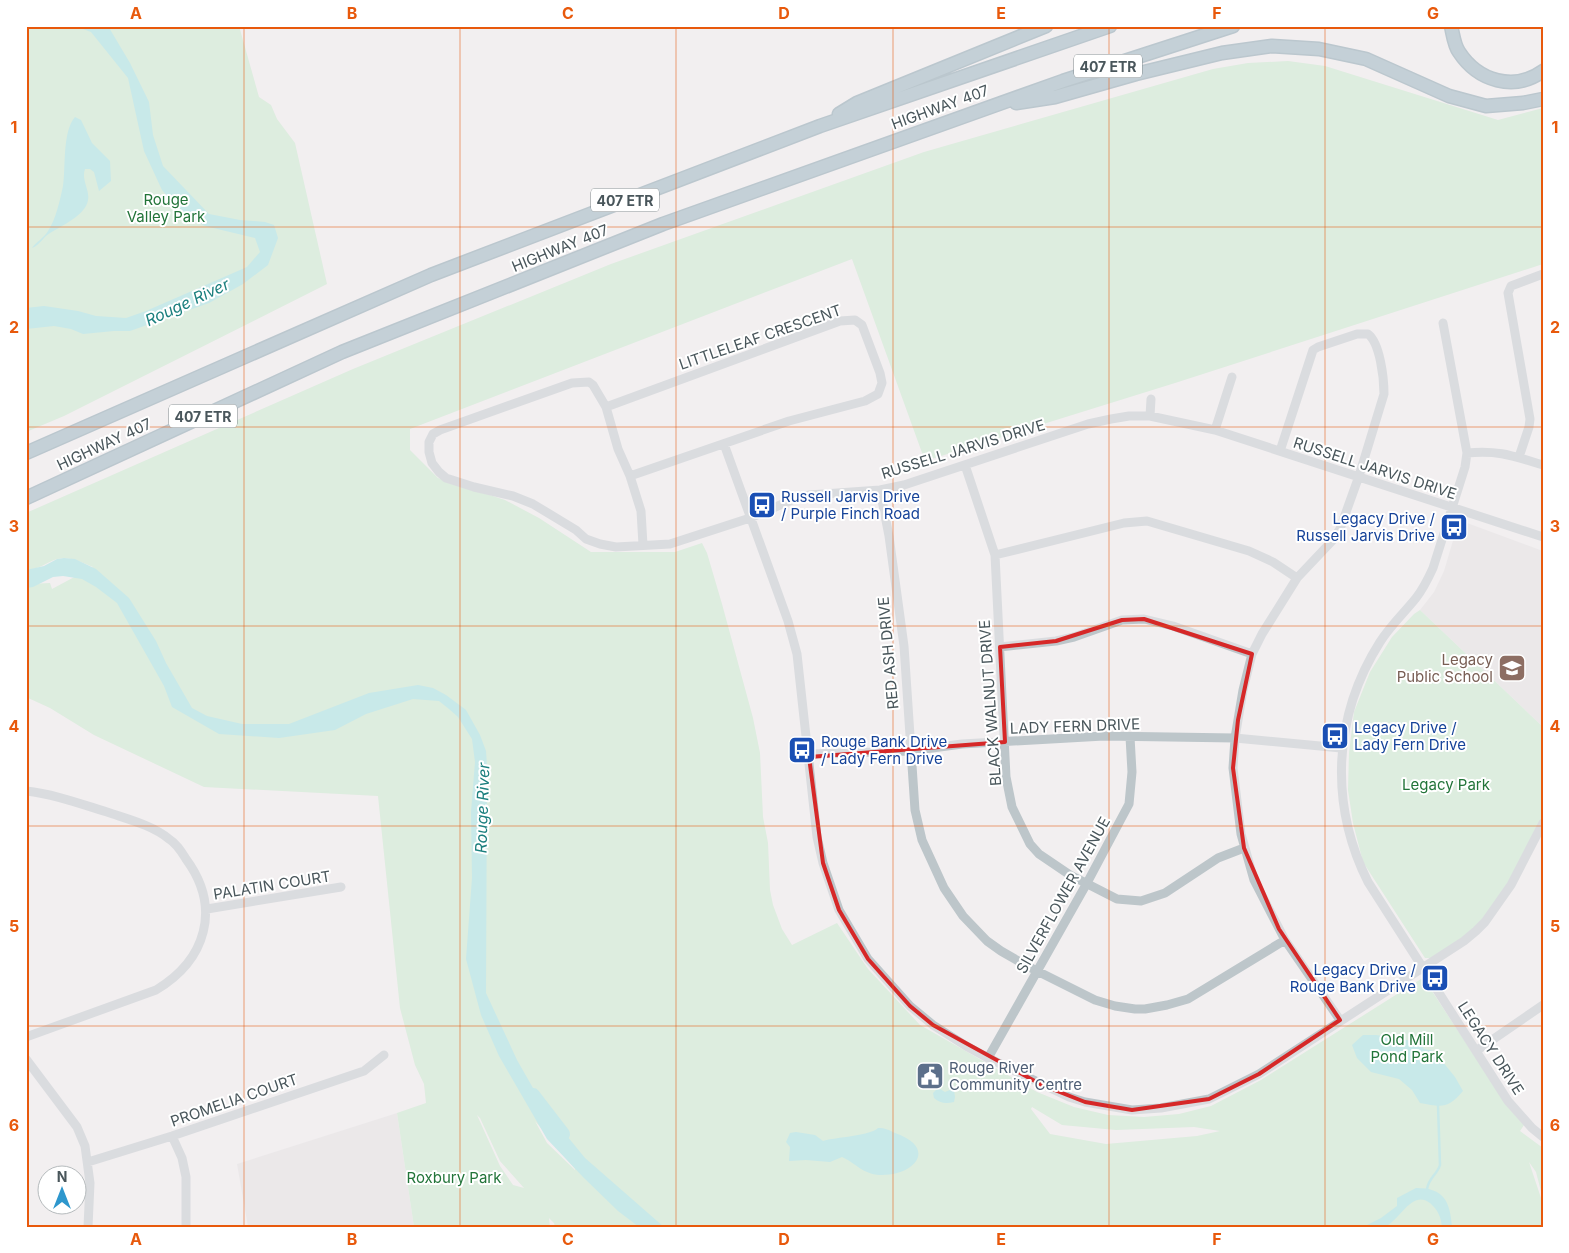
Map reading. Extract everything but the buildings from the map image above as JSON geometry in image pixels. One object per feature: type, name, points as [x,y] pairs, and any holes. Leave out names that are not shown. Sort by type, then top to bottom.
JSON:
[{"type":"highway","points":[[820,126],[857,103],[1046,26]]},
{"type":"highway","name":"HIGHWAY 407","points":[[26,452],[431,275],[820,126],[1110,26]]},
{"type":"highway","name":"HIGHWAY 407","points":[[26,498],[342,352],[663,224],[984,108],[1233,26]]},
{"type":"highway","points":[[1451,26],[1458,51],[1474,70],[1497,82],[1520,82],[1543,72]]},
{"type":"highway","points":[[984,108],[1055,97],[1136,74],[1222,53],[1272,46],[1320,49],[1366,59],[1449,96],[1486,106],[1523,103],[1543,99]]},
{"type":"street","points":[[1519,457],[1530,427],[1530,419],[1508,293],[1512,286],[1543,274]]},
{"type":"street","name":"LITTLELEAF CRESCENT","points":[[606,407],[840,321],[855,320],[862,325],[880,373],[882,383],[878,394],[865,402],[789,421],[630,476]]},
{"type":"street","points":[[1443,323],[1467,453],[1489,451],[1508,454],[1543,465]]},
{"type":"street","points":[[1280,451],[1313,350],[1357,334],[1368,334],[1372,337],[1378,353],[1384,394],[1359,476],[1340,529],[1332,541],[1297,578],[1262,634],[1252,654],[1243,690],[1235,738],[1234,768],[1241,834],[1254,880],[1285,940],[1340,1020]]},
{"type":"street","points":[[1215,430],[1232,377]]},
{"type":"street","name":"RUSSELL JARVIS DRIVE","points":[[606,407],[593,385],[589,382],[572,383],[440,430],[433,434],[429,442],[432,463],[446,478],[474,487],[507,494],[533,504],[576,530],[586,539],[600,544],[616,546],[670,544],[750,518],[809,495],[880,490],[904,485],[1088,424],[1129,416],[1150,416],[1215,430],[1543,537]]},
{"type":"street","points":[[1150,416],[1151,399]]},
{"type":"street","points":[[606,407],[618,449],[642,510],[643,545]]},
{"type":"street","points":[[724,444],[793,637],[797,654],[817,837],[823,863],[839,910],[868,959],[910,1006],[966,1046],[1056,1091],[1085,1102],[1132,1110],[1161,1108],[1209,1099],[1230,1090],[1259,1074],[1464,941],[1485,922],[1511,885],[1543,824]]},
{"type":"street","name":"LEGACY DRIVE","points":[[1467,453],[1466,467],[1434,568],[1416,598],[1381,640],[1365,666],[1350,707],[1341,748],[1344,806],[1350,836],[1359,863],[1391,919],[1508,1101],[1532,1128],[1543,1137]]},
{"type":"street","name":"BLACK WALNUT DRIVE","points":[[966,466],[994,555],[1006,777],[1012,807],[1030,844],[1039,854],[1070,875],[1117,899],[1141,901],[1165,894],[1218,858],[1244,848]]},
{"type":"street","name":"RED ASH DRIVE","points":[[880,490],[889,536],[903,637],[915,810],[922,840],[944,888],[962,916],[1000,951],[1095,1000],[1116,1006],[1145,1009],[1188,999],[1285,940]]},
{"type":"street","points":[[994,555],[1124,523],[1147,521],[1249,551],[1273,562],[1297,578]]},
{"type":"street","points":[[1000,647],[1056,641],[1074,637],[1122,620],[1144,619],[1168,624],[1252,654]]},
{"type":"street","name":"LADY FERN DRIVE","points":[[809,754],[910,751],[962,744],[1104,736],[1235,738],[1341,748]]},
{"type":"street","name":"SILVERFLOWER AVENUE","points":[[988,1058],[1087,883],[1129,804],[1131,789],[1130,737]]},
{"type":"street","points":[[26,791],[57,797],[87,806],[158,831],[169,838],[178,846],[194,868],[207,909],[203,933],[195,952],[168,983],[156,990],[26,1037]]},
{"type":"street","name":"PALATIN COURT","points":[[207,909],[341,887]]},
{"type":"street","points":[[1476,1051],[1543,1004]]},
{"type":"street","name":"PROMELIA COURT","points":[[88,1162],[172,1136],[364,1071],[384,1054]]},
{"type":"street","points":[[26,1060],[78,1127],[85,1146],[88,1162],[90,1183],[88,1227]]},
{"type":"street","points":[[172,1136],[182,1158],[186,1177],[186,1227]]},
{"type":"highlighted area","points":[[1144,619],[1252,654],[1238,720],[1233,768],[1244,848],[1279,929],[1340,1020],[1259,1074],[1209,1099],[1132,1110],[1085,1102],[1042,1085],[933,1025],[910,1006],[868,959],[839,910],[823,863],[809,757],[1005,742],[1000,647],[1056,641],[1122,620]]},
{"type":"shaded area","name":"Legacy Public School","points":[[1459,520],[1543,551],[1543,727],[1420,610],[1434,592],[1444,571]]},
{"type":"shaded area","points":[[397,1113],[414,1227],[248,1227],[237,1164]]},
{"type":"green space","name":"Rouge Valley Park","points":[[26,26],[239,26],[259,97],[271,105],[277,119],[295,143],[327,284],[64,416],[26,432]]},
{"type":"green space","points":[[1288,61],[1325,66],[1498,120],[1543,108],[1543,264],[1175,383],[925,461],[852,259],[410,429],[410,450],[438,478],[505,500],[539,518],[591,552],[675,552],[702,543],[707,553],[722,604],[753,718],[760,753],[763,817],[768,843],[770,890],[773,905],[782,929],[792,945],[837,923],[868,969],[920,1025],[1037,1092],[1074,1107],[1108,1115],[1144,1117],[1179,1114],[1211,1106],[1261,1080],[1421,979],[1426,982],[1508,1107],[1524,1125],[1520,1131],[1543,1148],[1543,1199],[1536,1172],[1529,1162],[1543,1204],[1543,1227],[555,1227],[549,1218],[550,1227],[414,1227],[397,1113],[426,1103],[424,1084],[415,1065],[400,1008],[378,796],[204,787],[94,735],[50,708],[26,697],[26,588],[30,584],[50,583],[52,589],[93,567],[75,560],[62,558],[26,570],[26,513],[353,369],[611,264],[924,152],[1213,69],[1248,63]],"holes":[[[1032,1107],[1062,1125],[1116,1130],[1194,1127],[1220,1131],[1197,1136],[1106,1144],[1050,1134],[1031,1109]],[[477,1115],[500,1161],[524,1188],[513,1185],[500,1166]],[[535,1121],[575,1170],[547,1143]]]},
{"type":"green space","name":"Legacy Park","points":[[1420,610],[1543,727],[1543,816],[1509,884],[1484,920],[1432,958],[1425,958],[1363,862],[1353,823],[1348,790],[1349,753],[1354,712],[1370,672],[1392,637]]},
{"type":"water","points":[[75,26],[108,26],[130,63],[149,102],[153,135],[163,166],[209,214],[274,225],[278,238],[268,265],[243,284],[209,303],[130,331],[83,334],[71,329],[54,326],[26,329],[26,308],[44,306],[78,311],[96,316],[126,318],[247,267],[260,252],[255,238],[205,226],[183,214],[162,190],[144,151],[128,78],[91,32]]},
{"type":"water","points":[[75,117],[81,120],[92,143],[110,161],[111,181],[99,191],[94,172],[90,169],[85,169],[84,177],[88,200],[83,210],[32,248],[51,226],[59,203],[63,186],[66,141]]},
{"type":"water","points":[[57,559],[75,559],[96,569],[129,598],[156,641],[166,663],[192,708],[207,716],[242,724],[289,724],[369,693],[418,685],[433,688],[466,710],[480,735],[486,751],[486,993],[517,1060],[545,1109],[585,1158],[664,1227],[639,1227],[618,1211],[547,1139],[499,1056],[481,1015],[466,959],[472,878],[471,812],[475,762],[472,739],[458,717],[439,701],[413,699],[366,714],[335,730],[279,738],[219,734],[172,707],[164,686],[117,603],[96,587],[82,579],[63,576],[53,577],[33,587],[26,588],[26,570],[44,566]]},
{"type":"water","points":[[1363,1035],[1376,1035],[1419,1042],[1424,1049],[1434,1051],[1455,1077],[1463,1091],[1449,1104],[1439,1106],[1420,1103],[1412,1090],[1399,1079],[1371,1072],[1357,1058],[1352,1045]]},
{"type":"water","points":[[940,1089],[945,1092],[954,1090],[954,1102],[943,1103],[934,1098],[933,1093]]},
{"type":"water","points":[[878,1128],[887,1129],[908,1139],[916,1146],[917,1160],[903,1171],[880,1175],[868,1173],[842,1157],[830,1162],[789,1161],[790,1147],[786,1142],[790,1133],[815,1135],[823,1141],[861,1135]]},
{"type":"water","points":[[1416,1188],[1433,1190],[1444,1198],[1449,1210],[1452,1227],[1442,1227],[1437,1211],[1430,1203],[1418,1200],[1406,1207],[1391,1223],[1384,1227],[1363,1227],[1381,1218],[1397,1206],[1397,1198]]},
{"type":"waterway","name":"Rouge River","points":[[533,1095],[563,1134]]},
{"type":"waterway","points":[[1427,1189],[1429,1182],[1440,1165],[1438,1105]]},
{"type":"place","name":"Russell Jarvis Drive / Purple Finch Road","points":[[762,505]]},
{"type":"place","name":"Legacy Drive / Russell Jarvis Drive","points":[[1454,527]]},
{"type":"place","name":"Legacy Public School","points":[[1512,668]]},
{"type":"place","name":"Legacy Drive / Lady Fern Drive","points":[[1335,736]]},
{"type":"place","name":"Rouge Bank Drive / Lady Fern Drive","points":[[802,750]]},
{"type":"place","name":"Legacy Drive / Rouge Bank Drive","points":[[1435,978]]},
{"type":"place","name":"Rouge River Community Centre","points":[[930,1076]]},
{"type":"park label","name":"Old Mill Pond Park","points":[[1407,1048]]},
{"type":"park label","name":"Roxbury Park","points":[[454,1177]]}]
